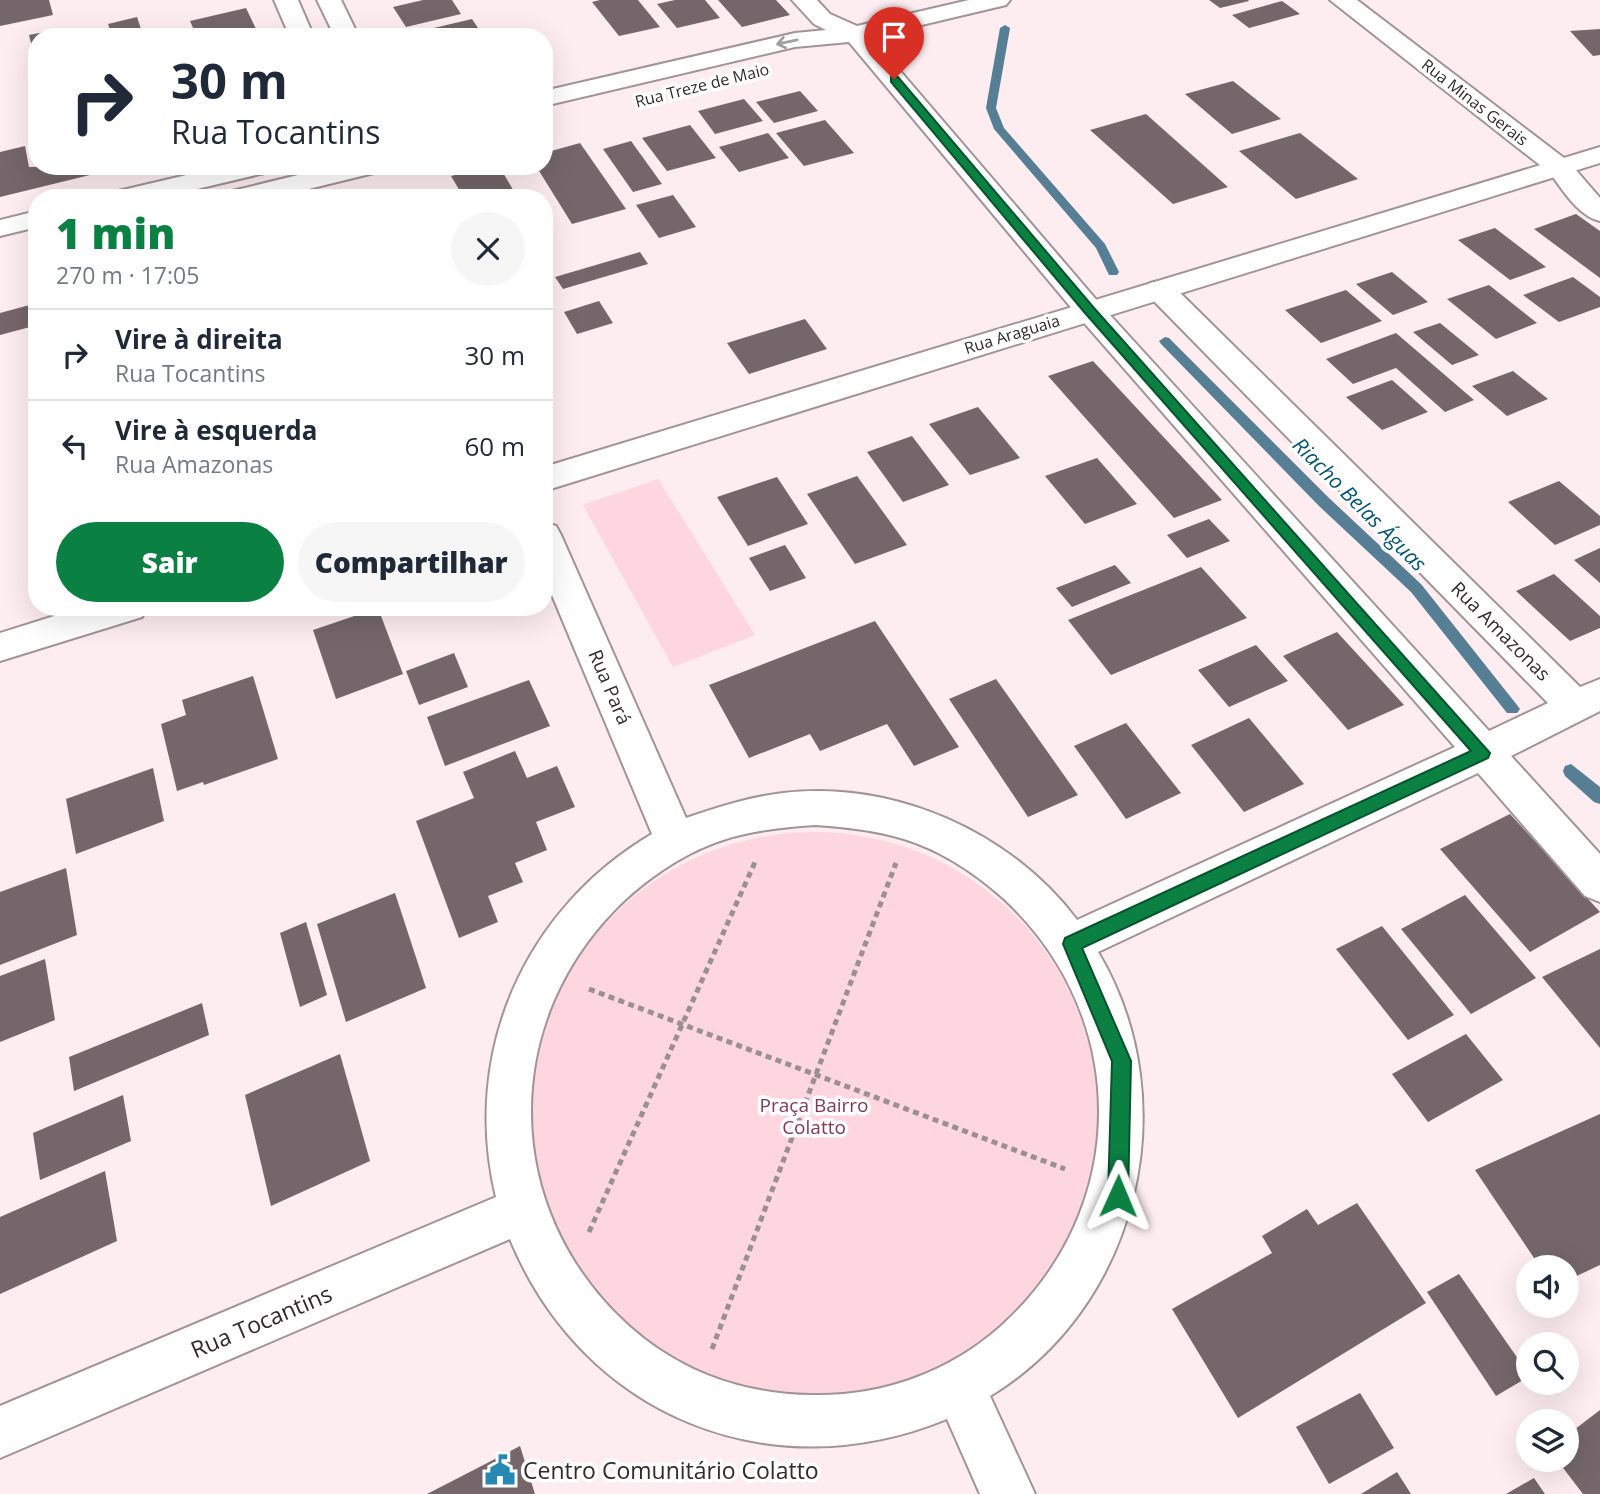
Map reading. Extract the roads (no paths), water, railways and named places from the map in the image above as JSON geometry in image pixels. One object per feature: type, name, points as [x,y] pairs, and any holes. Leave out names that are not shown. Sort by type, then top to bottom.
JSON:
[{"type":"street","points":[[286,0],[298,28]]},
{"type":"street","points":[[329,0],[343,28]]},
{"type":"street","points":[[804,0],[822,19],[853,20],[1089,310],[1600,883]]},
{"type":"street","name":"Rua Treze de Maio","points":[[553,97],[815,57],[853,20],[999,0]]},
{"type":"street","name":"Rua Minas Gerais","points":[[1342,0],[1559,167],[1579,193],[1600,213]]},
{"type":"street","name":"Rua Treze de Maio","points":[[618,106],[689,77]]},
{"type":"street","points":[[553,104],[565,119]]},
{"type":"street","name":"Rua Araguaia","points":[[553,476],[1600,155]]},
{"type":"street","points":[[162,189],[222,175]]},
{"type":"street","points":[[274,189],[330,175]]},
{"type":"street","points":[[0,228],[28,221]]},
{"type":"street","points":[[0,255],[28,248]]},
{"type":"street","name":"Rua Amazonas","points":[[1160,290],[1587,699]]},
{"type":"street","name":"Rua Pará","points":[[553,556],[675,840]]},
{"type":"street","points":[[0,647],[100,616]]},
{"type":"street","points":[[1071,944],[1482,753],[1587,699]]},
{"type":"street","points":[[841,809],[908,822],[970,850],[1025,890],[1071,944],[1122,1061],[1118,1196],[1052,1322],[960,1389],[810,1427],[693,1399],[618,1352],[560,1289],[521,1210],[506,1128],[513,1049],[538,977],[574,920],[621,874],[675,840],[774,810],[841,809]]},
{"type":"street","name":"Rua Tocantins","points":[[0,1432],[521,1210]]},
{"type":"street","points":[[960,1389],[1007,1494]]},
{"type":"waterway","name":"Riacho Belas Águas","points":[[1005,28],[991,108],[999,129],[1101,247],[1113,272]]},
{"type":"waterway","name":"Riacho Belas Águas","points":[[1165,341],[1324,502],[1416,588],[1512,709]]},
{"type":"waterway","name":"Riacho Belas Águas","points":[[1571,771],[1600,797]]},
{"type":"place","name":"Centro Comunitário Colatto","points":[[500,1470]]},
{"type":"park label","name":"Praça Bairro Colatto","points":[[814,1116]]}]
